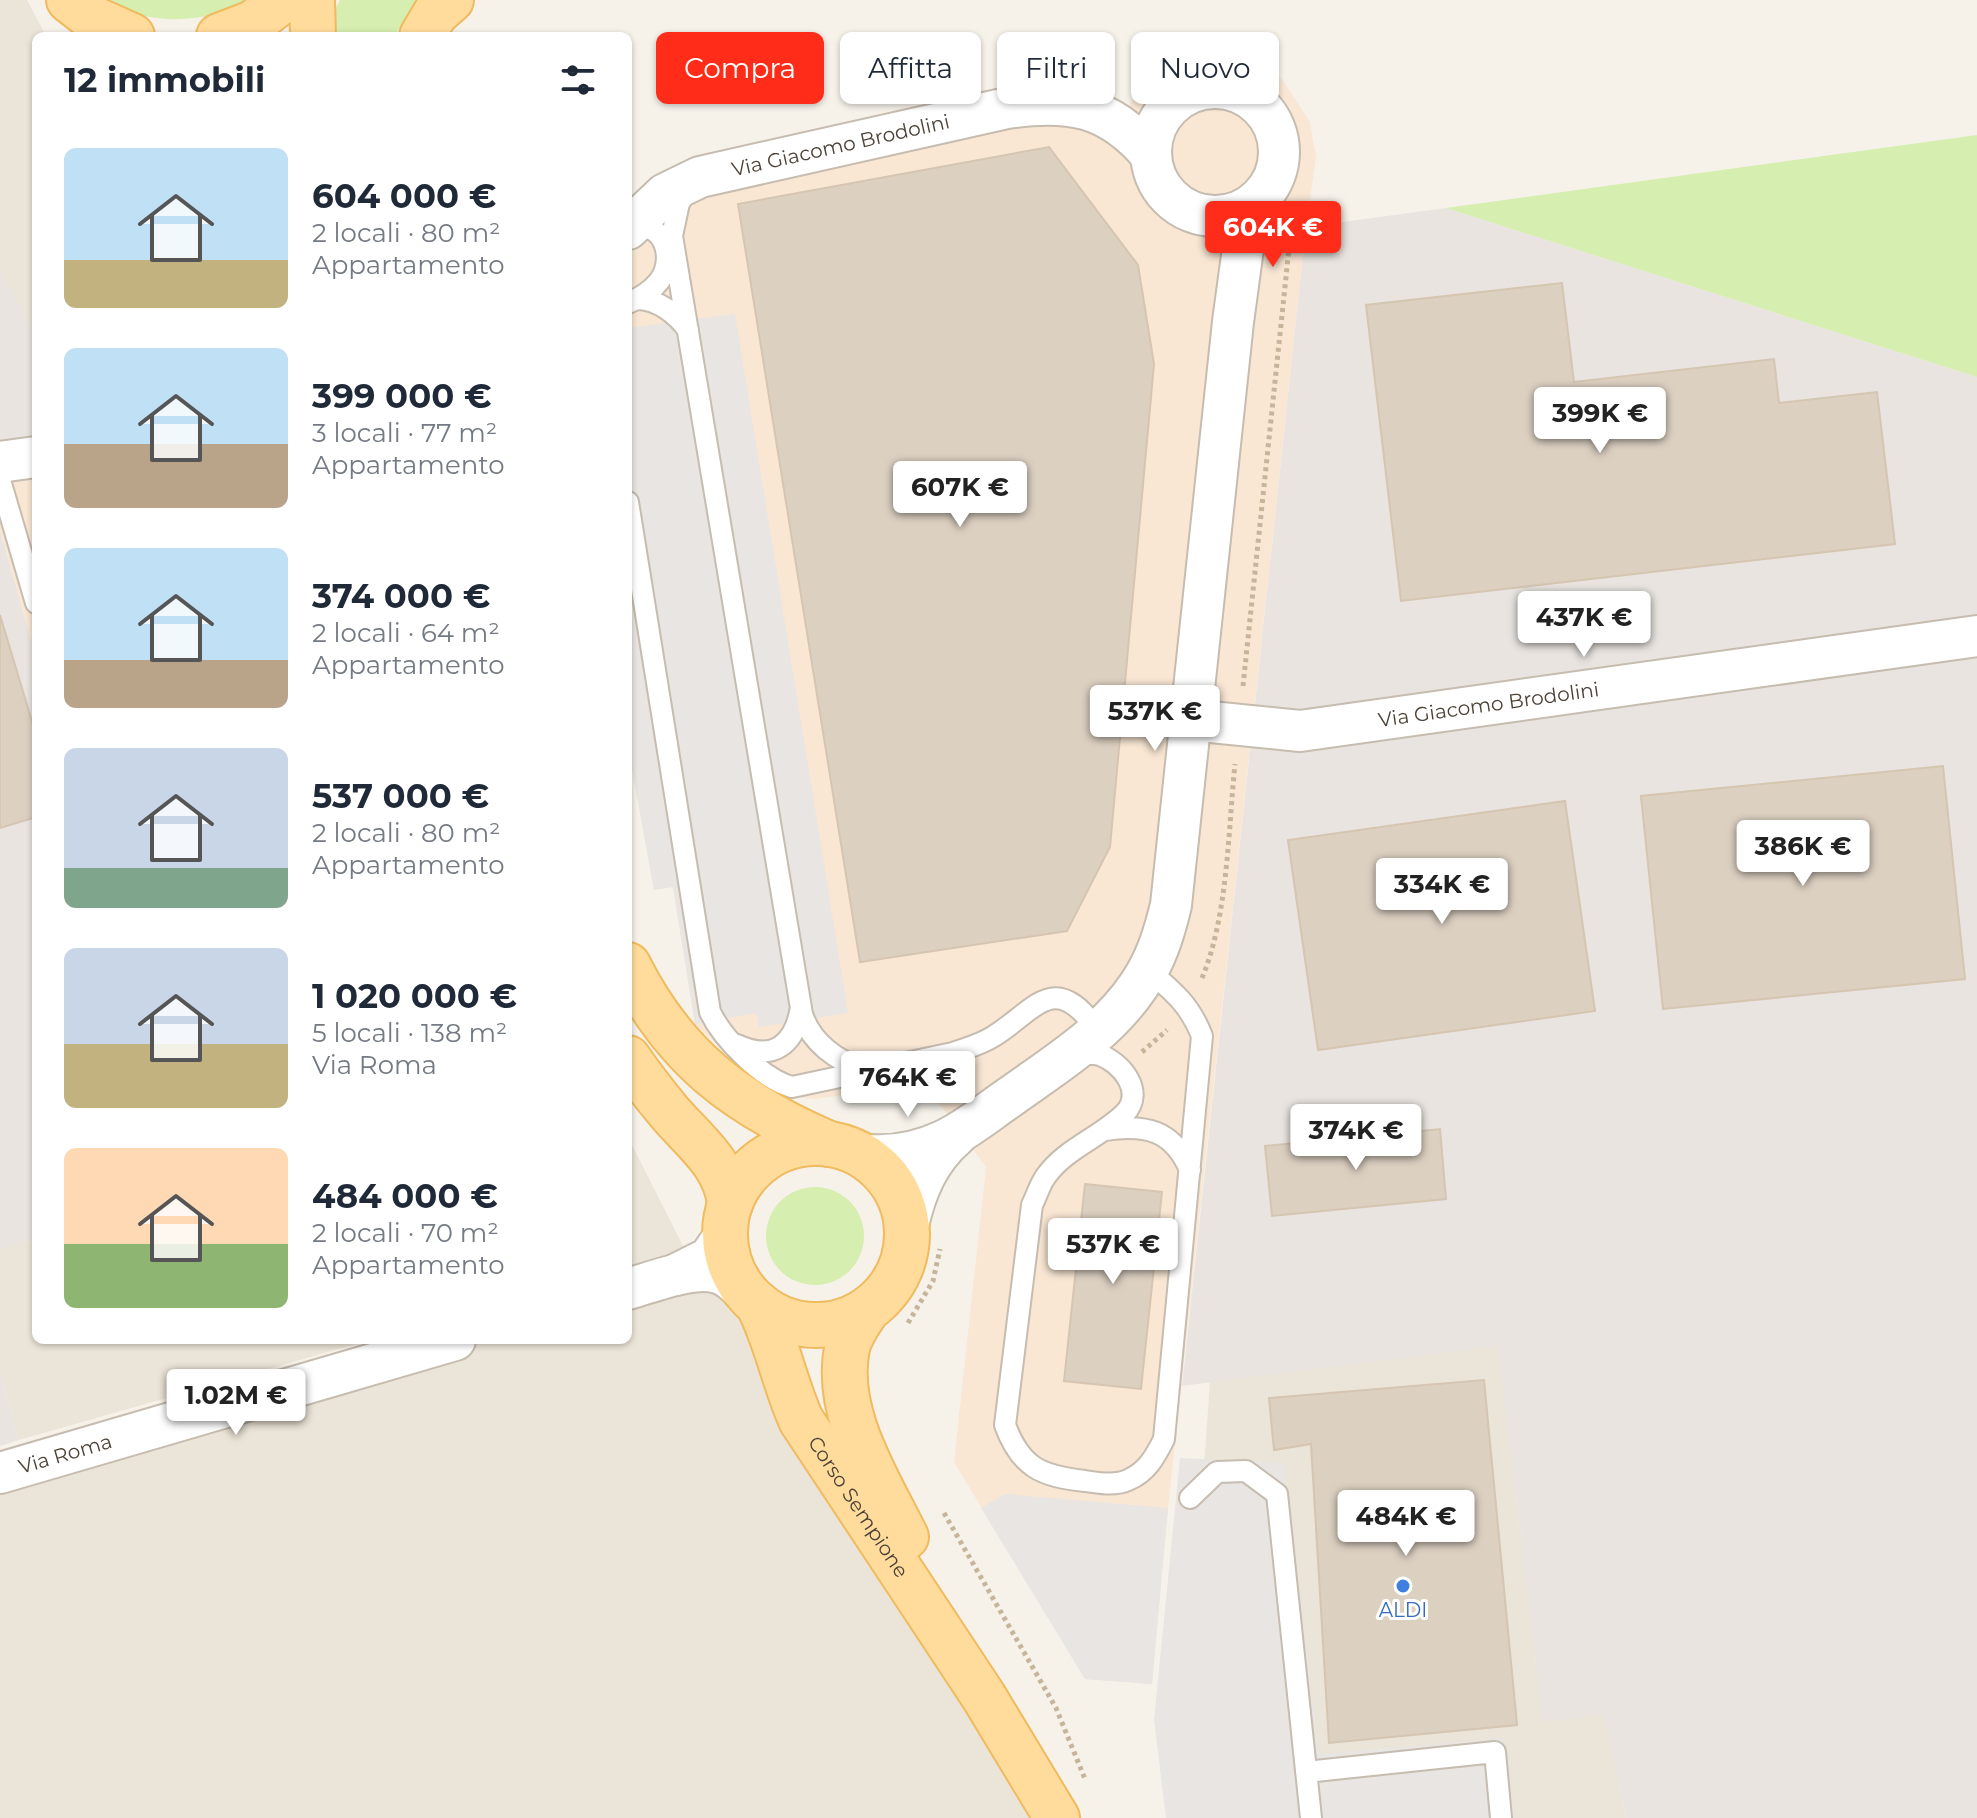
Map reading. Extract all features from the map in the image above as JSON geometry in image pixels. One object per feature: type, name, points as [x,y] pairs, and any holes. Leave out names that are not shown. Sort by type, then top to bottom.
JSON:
[{"type":"main road","points":[[67,0],[92,18],[121,32]]},
{"type":"main road","points":[[67,0],[81,32]]},
{"type":"main road","points":[[229,32],[253,23],[283,0]]},
{"type":"main road","points":[[312,0],[313,32]]},
{"type":"main road","points":[[424,32],[435,14],[451,0]]},
{"type":"main road","points":[[632,973],[668,1031],[729,1091],[790,1127],[844,1149],[884,1173],[900,1197],[908,1225],[906,1255],[895,1281],[876,1304],[852,1319],[824,1326],[794,1323],[768,1312],[752,1298],[730,1266],[729,1192],[716,1164],[669,1112],[632,1063]]},
{"type":"main road","points":[[727,1220],[745,1176],[769,1156],[798,1144],[844,1149]]},
{"type":"main road","name":"Corso Sempione","points":[[752,1298],[772,1335],[801,1420],[984,1697],[1057,1818]]},
{"type":"main road","name":"Corso Sempione","points":[[867,1310],[854,1329],[848,1346],[846,1392],[850,1414],[866,1454],[984,1697]]},
{"type":"street","points":[[844,1149],[896,1156],[943,1141],[965,1128],[1109,1022],[1139,985],[1160,948],[1171,905],[1244,241],[1260,199],[1273,182],[1280,160],[1278,138],[1269,117],[1255,101],[1235,91],[1214,88],[1194,91],[1176,101],[1162,116],[1153,135],[1151,155],[1155,175],[1165,193],[1202,226],[1223,259],[1233,322]]},
{"type":"street","name":"Via Giacomo Brodolini","points":[[632,226],[665,194],[700,177],[1038,104],[1083,107],[1100,114],[1131,133],[1151,155]]},
{"type":"street","points":[[1181,206],[1199,215],[1220,217],[1241,211],[1260,199]]},
{"type":"street","points":[[0,462],[32,458]]},
{"type":"street","name":"Via Giacomo Brodolini","points":[[1191,720],[1300,731],[1977,636]]},
{"type":"street","points":[[908,1225],[922,1179],[947,1144],[965,1128]]},
{"type":"street","points":[[632,1288],[675,1275],[709,1258],[727,1220]]},
{"type":"street","points":[[675,1275],[711,1271],[731,1279],[752,1298]]},
{"type":"street","name":"Via Roma","points":[[0,1473],[441,1344]]},
{"type":"lane","points":[[700,177],[679,203],[672,236],[801,1007],[806,1027],[816,1039],[842,1060],[865,1069]]},
{"type":"lane","points":[[632,228],[654,229],[665,244],[667,256],[660,280],[634,301]]},
{"type":"lane","points":[[634,301],[653,301],[688,330]]},
{"type":"lane","points":[[0,480],[32,589]]},
{"type":"lane","points":[[632,527],[710,1012],[731,1043],[771,1078],[792,1087],[803,1086],[865,1069],[953,1053],[993,1037],[1027,1009],[1045,999],[1065,1000],[1075,1006],[1084,1042],[1098,1055],[1114,1063],[1130,1079],[1133,1097],[1127,1111],[1063,1158],[1046,1177],[1032,1205],[1005,1425],[1013,1447],[1033,1467],[1056,1478],[1099,1483],[1126,1482],[1150,1465],[1164,1439],[1202,1036],[1193,1014],[1176,994],[1148,970]]},
{"type":"lane","points":[[731,1043],[759,1052],[782,1046],[795,1031],[801,1007]]},
{"type":"lane","points":[[1102,1130],[1130,1126],[1153,1131],[1171,1140],[1190,1170]]},
{"type":"lane","points":[[1190,1498],[1217,1472],[1246,1471],[1277,1494],[1311,1818]]},
{"type":"lane","points":[[1306,1772],[1495,1752],[1501,1818]]},
{"type":"shaded area","points":[[0,0],[27,0],[44,32],[32,32],[32,327],[0,271]]},
{"type":"shaded area","points":[[1279,77],[1310,122],[1316,157],[1168,1508],[1152,1684],[1085,1679],[954,1462],[986,1167],[925,1084],[815,1099],[781,1095],[763,1086],[695,1024],[673,887],[654,890],[632,769],[632,200],[654,181],[1127,108],[1131,102],[1279,104]]},
{"type":"shaded area","points":[[1446,208],[1977,377],[1977,1818],[1626,1818],[1604,1714],[1543,1722],[1498,1346],[1182,1386],[1306,227]]},
{"type":"shaded area","points":[[0,271],[32,327],[32,442],[0,446]]},
{"type":"shaded area","points":[[735,314],[848,1013],[759,1027],[756,1013],[695,1024],[673,887],[654,890],[632,769],[632,327]]},
{"type":"shaded area","points":[[32,466],[32,644],[0,530],[0,470]]},
{"type":"shaded area","points":[[0,530],[32,644],[32,1240],[0,1249]]},
{"type":"shaded area","points":[[632,1145],[685,1250],[632,1265]]},
{"type":"shaded area","points":[[32,1240],[32,1344],[356,1344],[19,1440],[0,1373],[0,1249]]},
{"type":"shaded area","points":[[722,1282],[1040,1818],[0,1818],[0,1483],[466,1344],[632,1344],[632,1295]]},
{"type":"shaded area","points":[[1498,1345],[1543,1721],[1604,1713],[1626,1818],[1185,1818],[1182,1788],[1210,1381]]},
{"type":"shaded area","points":[[0,1373],[19,1440],[0,1446]]},
{"type":"shaded area","points":[[1180,1458],[1283,1463],[1319,1754],[1505,1738],[1514,1818],[1166,1818],[1154,1720]]},
{"type":"shaded area","points":[[1005,1494],[1168,1508],[1152,1684],[1085,1679],[981,1508]]},
{"type":"green space","points":[[106,0],[246,0],[214,14],[176,19],[138,14]]},
{"type":"green space","points":[[340,0],[418,0],[397,32],[335,32],[333,14]]},
{"type":"green space","points":[[1977,135],[1977,377],[1446,208]]},
{"type":"green space","points":[[805,1187],[825,1187],[850,1201],[861,1217],[864,1236],[861,1255],[850,1271],[825,1285],[805,1285],[788,1277],[774,1263],[766,1246],[766,1226],[774,1209],[788,1195]]},
{"type":"building","points":[[1049,147],[1138,265],[1154,364],[1110,847],[1067,931],[860,962],[738,204]]},
{"type":"building","points":[[1562,283],[1574,382],[1774,359],[1779,403],[1877,392],[1895,544],[1401,601],[1366,305]]},
{"type":"building","points":[[0,615],[32,722],[32,818],[0,828]]},
{"type":"building","points":[[1943,766],[1965,979],[1663,1009],[1641,796]]},
{"type":"building","points":[[1565,801],[1595,1011],[1318,1050],[1288,840]]},
{"type":"building","points":[[1440,1129],[1446,1199],[1272,1216],[1265,1146]]},
{"type":"building","points":[[1085,1184],[1162,1192],[1141,1389],[1064,1381]]},
{"type":"building","points":[[1484,1380],[1517,1725],[1329,1743],[1311,1444],[1274,1450],[1269,1398]]},
{"type":"place","name":"ALDI","points":[[1403,1586]]}]
